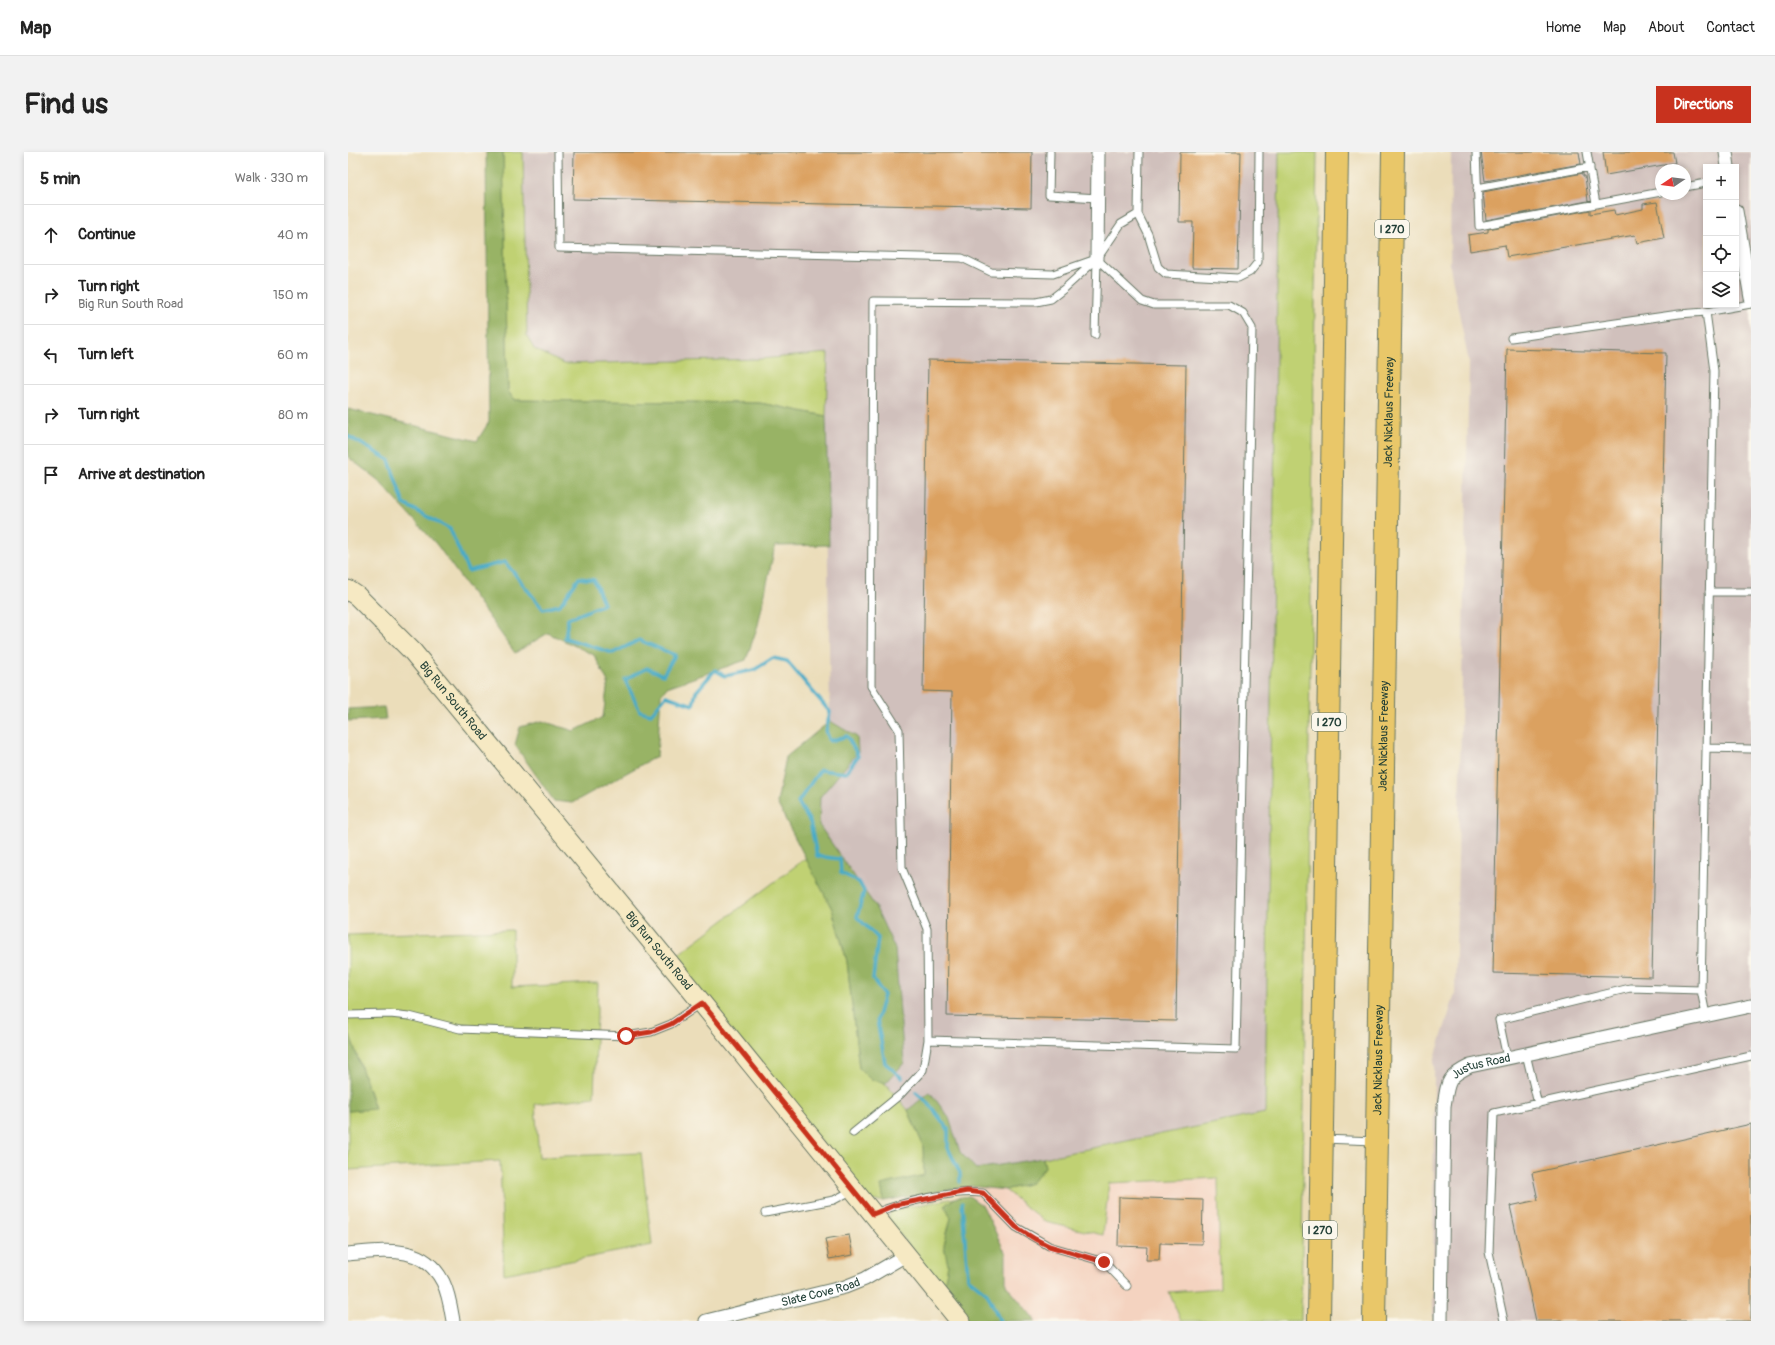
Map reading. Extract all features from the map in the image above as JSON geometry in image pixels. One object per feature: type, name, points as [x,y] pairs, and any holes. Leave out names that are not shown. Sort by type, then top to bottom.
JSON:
[{"type":"highway","name":"I 270","points":[[1319,1321],[1337,152]]},
{"type":"highway","name":"Jack Nicklaus Freeway","points":[[1374,1321],[1393,152]]},
{"type":"street","points":[[1097,259],[1098,152]]},
{"type":"street","points":[[1726,152],[1728,164]]},
{"type":"street","points":[[1739,228],[1751,298]]},
{"type":"street","name":"Big Run South Road","points":[[348,590],[357,596],[413,652],[702,1003],[960,1321]]},
{"type":"street","name":"Justus Road","points":[[1441,1321],[1444,1106],[1448,1084],[1455,1073],[1470,1066],[1751,1006]]},
{"type":"street","points":[[348,1254],[403,1252],[418,1257],[427,1263],[444,1283],[453,1321]]},
{"type":"street","name":"Slate Cove Road","points":[[706,1321],[845,1287],[865,1279],[906,1255]]},
{"type":"lane","points":[[558,152],[559,248],[962,258],[991,272],[1053,274],[1097,259]]},
{"type":"lane","points":[[1050,152],[1049,195],[1098,198]]},
{"type":"lane","points":[[1139,152],[1138,214],[1148,234],[1158,266],[1166,274],[1238,278],[1250,272],[1258,262],[1259,152]]},
{"type":"lane","points":[[1476,152],[1479,226],[1655,193]]},
{"type":"lane","points":[[1587,152],[1596,204]]},
{"type":"lane","points":[[1477,188],[1590,167]]},
{"type":"lane","points":[[1691,186],[1703,184]]},
{"type":"lane","points":[[853,1133],[901,1094],[923,1070],[928,1040],[927,929],[902,868],[899,730],[871,686],[873,301],[1036,302],[1051,299],[1097,259],[1121,224],[1138,214]]},
{"type":"lane","points":[[1095,335],[1097,259]]},
{"type":"lane","points":[[928,1040],[1236,1049],[1252,328],[1242,313],[1229,305],[1154,304],[1142,301],[1097,259]]},
{"type":"lane","points":[[1511,338],[1679,314],[1706,312],[1751,304]]},
{"type":"lane","points":[[1706,312],[1714,371],[1700,990],[1706,1015]]},
{"type":"lane","points":[[1709,592],[1751,592]]},
{"type":"lane","points":[[1706,748],[1751,749]]},
{"type":"lane","points":[[1507,1058],[1499,1020],[1630,988],[1700,990]]},
{"type":"lane","points":[[348,1015],[390,1014],[409,1016],[460,1029],[626,1036],[651,1032],[671,1024],[702,1003]]},
{"type":"lane","points":[[1526,1054],[1538,1104]]},
{"type":"lane","points":[[1504,1321],[1489,1252],[1494,1114],[1751,1056]]},
{"type":"lane","points":[[1321,1139],[1377,1141]]},
{"type":"lane","points":[[765,1214],[834,1200],[853,1190]]},
{"type":"lane","points":[[873,1214],[895,1205],[967,1191],[983,1193],[1016,1227],[1022,1231],[1049,1246],[1104,1262],[1127,1286]]},
{"type":"shaded area","points":[[523,152],[1279,152],[1265,1114],[1043,1158],[976,1169],[960,1152],[949,1118],[930,1093],[908,1110],[885,1084],[904,1063],[875,906],[819,825],[820,797],[858,752],[857,737],[830,721],[826,416],[828,353],[760,359],[564,364],[534,349],[527,336]]},
{"type":"shaded area","points":[[1451,152],[1751,152],[1751,1321],[1433,1321],[1434,1061],[1455,994],[1469,363],[1450,267]]},
{"type":"shaded area","points":[[1218,1178],[1220,1288],[1170,1292],[1181,1321],[1036,1321],[1006,1285],[1006,1253],[969,1196],[970,1186],[1005,1190],[1045,1222],[1103,1235],[1109,1183]]},
{"type":"green space","points":[[486,152],[503,152],[508,391],[514,400],[760,403],[826,416],[829,545],[775,546],[758,625],[746,660],[667,687],[661,695],[657,756],[572,803],[554,801],[515,745],[520,727],[542,721],[574,731],[603,717],[608,682],[594,655],[548,633],[515,653],[437,545],[378,480],[348,457],[348,409],[477,441],[489,422]]},
{"type":"green space","points":[[503,152],[523,152],[527,336],[534,349],[564,364],[760,359],[828,353],[826,416],[760,403],[514,400],[508,391]]},
{"type":"green space","points":[[1279,152],[1317,152],[1301,1321],[1181,1321],[1169,1292],[1220,1288],[1218,1178],[1109,1183],[1103,1235],[1045,1222],[1005,1190],[1031,1183],[1045,1167],[1043,1158],[1265,1113]]},
{"type":"green space","points":[[384,707],[386,719],[348,721],[348,709]]},
{"type":"green space","points":[[830,721],[857,737],[858,752],[820,797],[819,825],[875,906],[895,949],[904,1063],[885,1084],[884,1082],[871,1080],[859,1068],[847,961],[832,909],[777,803],[786,757]]},
{"type":"green space","points":[[806,858],[832,909],[847,961],[859,1068],[871,1080],[884,1082],[908,1110],[923,1145],[924,1176],[882,1185],[884,1201],[869,1201],[672,959]]},
{"type":"green space","points":[[512,930],[512,987],[598,983],[594,1097],[535,1104],[539,1157],[641,1153],[652,1245],[504,1274],[500,1161],[348,1170],[348,1111],[375,1108],[348,1029],[348,935]]},
{"type":"green space","points":[[348,1029],[375,1109],[348,1111]]},
{"type":"green space","points":[[930,1092],[949,1118],[960,1152],[976,1169],[1043,1158],[1045,1167],[1031,1183],[1005,1190],[970,1186],[884,1201],[881,1185],[924,1175],[923,1145],[908,1110]]},
{"type":"green space","points":[[969,1196],[983,1206],[1006,1254],[1006,1285],[1036,1321],[968,1321],[943,1290],[948,1265],[944,1245],[951,1218],[945,1205],[955,1198]]},
{"type":"green space","points":[[955,1198],[945,1205],[951,1218],[944,1245],[948,1265],[943,1290],[888,1219],[891,1210]]},
{"type":"building","points":[[574,152],[1032,152],[1031,208],[573,199]]},
{"type":"building","points":[[1180,152],[1241,152],[1238,269],[1192,268],[1193,222],[1179,222]]},
{"type":"building","points":[[1481,152],[1579,152],[1581,164],[1485,181]]},
{"type":"building","points":[[1603,152],[1673,152],[1675,163],[1655,164],[1655,166],[1606,175]]},
{"type":"building","points":[[1583,173],[1583,176],[1585,176],[1588,201],[1486,220],[1483,192]]},
{"type":"building","points":[[1657,202],[1664,238],[1637,243],[1635,235],[1507,257],[1505,245],[1470,251],[1468,235],[1488,232],[1488,229],[1590,210],[1590,214],[1614,210],[1615,215],[1643,209],[1643,204]]},
{"type":"building","points":[[1507,349],[1666,353],[1652,977],[1493,973]]},
{"type":"building","points":[[928,360],[1186,365],[1176,1021],[947,1016],[952,692],[923,691]]},
{"type":"building","points":[[1751,1124],[1751,1321],[1536,1321],[1510,1206],[1538,1200],[1532,1173]]},
{"type":"building","points":[[1119,1197],[1203,1200],[1202,1244],[1160,1243],[1159,1260],[1146,1260],[1147,1247],[1118,1246]]},
{"type":"building","points":[[849,1235],[853,1255],[829,1259],[825,1239]]},
{"type":"waterway","points":[[348,436],[389,460],[404,504],[450,529],[468,571],[505,562],[543,609],[560,605],[579,578],[594,580],[604,604],[568,619],[565,638],[613,653],[639,640],[675,655],[663,675],[647,668],[625,680],[640,711],[651,714],[666,696],[693,705],[696,692],[715,670],[725,676],[754,670],[773,658],[787,661],[830,712],[826,731],[830,741],[847,736],[858,756],[846,773],[820,770],[798,802],[810,822],[817,856],[840,859],[841,873],[859,882],[864,891],[857,917],[878,938],[873,979],[884,995],[877,1020],[885,1063],[902,1078]]},
{"type":"waterway","points":[[916,1092],[929,1104],[948,1129],[948,1148],[960,1173],[960,1182]]},
{"type":"waterway","points":[[962,1203],[968,1278],[987,1293],[1000,1321]]},
{"type":"route","points":[[626,1036],[651,1032],[671,1024],[702,1003],[873,1214],[895,1205],[967,1191],[983,1193],[1016,1227],[1035,1239],[1049,1246],[1104,1262]]}]
